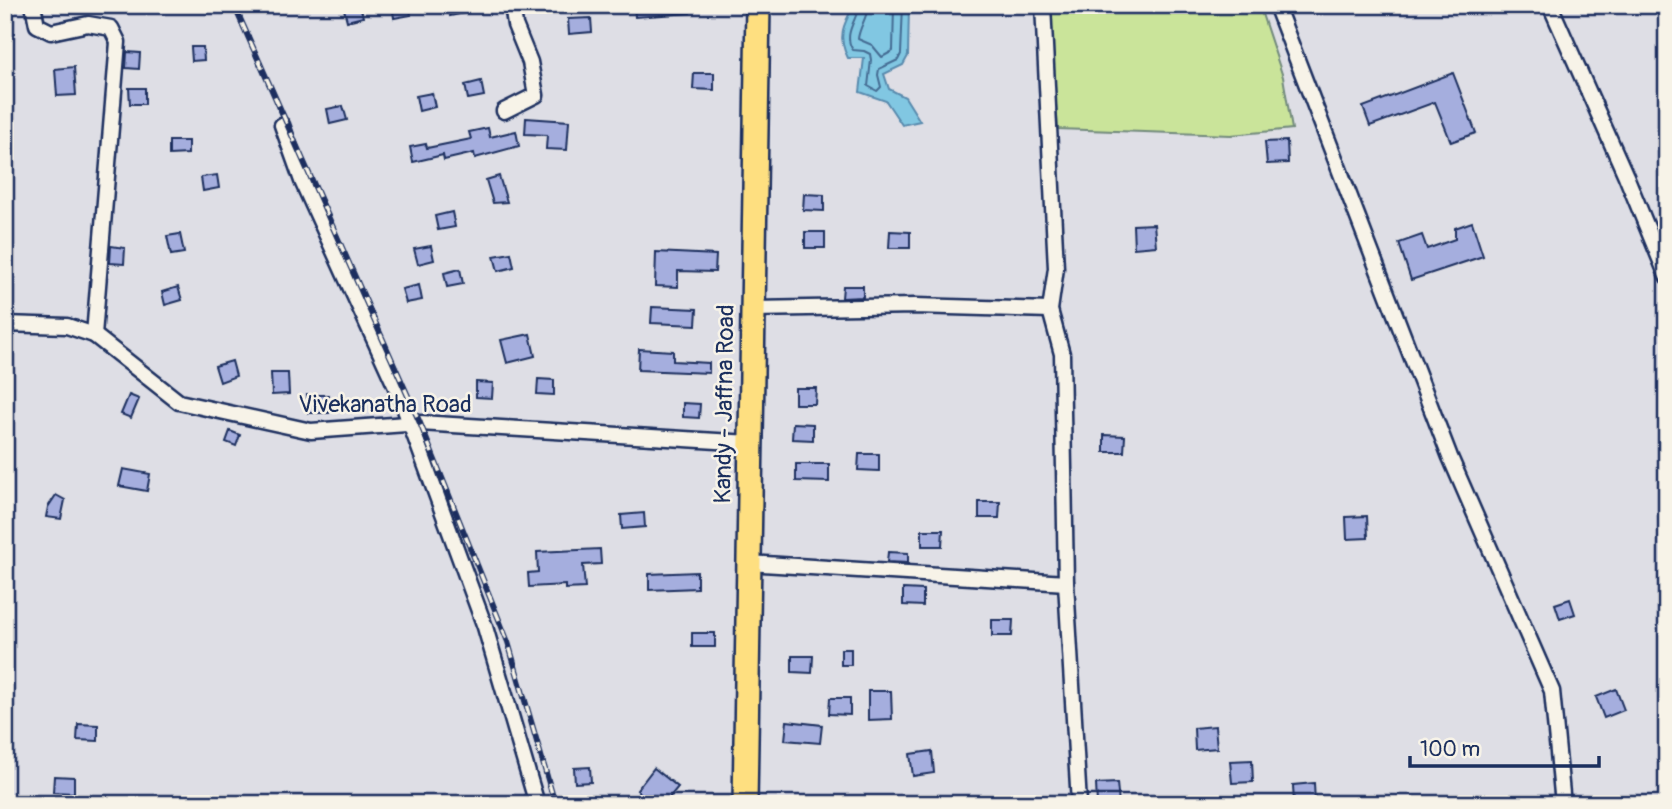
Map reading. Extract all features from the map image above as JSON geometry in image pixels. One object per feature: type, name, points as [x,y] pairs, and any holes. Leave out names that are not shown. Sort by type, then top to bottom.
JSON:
[{"type":"highway","name":"Kandy - Jaffna Road","points":[[745,804],[758,5]]},
{"type":"street","points":[[33,5],[37,25],[51,32],[88,24],[111,29],[118,42],[94,335]]},
{"type":"street","points":[[505,111],[537,95],[530,62],[515,25],[512,5]]},
{"type":"street","points":[[1043,5],[1056,268],[1050,310],[1062,354],[1066,583],[1079,804]]},
{"type":"street","points":[[1276,5],[1450,457],[1552,691],[1563,804]]},
{"type":"street","points":[[1550,5],[1667,276]]},
{"type":"street","points":[[282,125],[302,181],[400,396],[485,627],[537,804]]},
{"type":"street","points":[[752,309],[915,306],[1050,310]]},
{"type":"street","name":"Vivekanatha Road","points":[[5,324],[67,326],[94,335],[178,402],[311,431],[420,423],[750,443]]},
{"type":"street","points":[[748,563],[1066,583]]},
{"type":"green space","points":[[1048,5],[1259,5],[1283,77],[1292,129],[1231,135],[1058,129]]},
{"type":"water","points":[[854,5],[909,5],[908,56],[903,65],[884,74],[889,89],[905,97],[920,121],[902,125],[886,101],[860,92],[864,58],[848,58],[842,37],[844,25]]},
{"type":"building","points":[[343,5],[360,5],[363,17],[347,21]]},
{"type":"building","points":[[392,5],[409,5],[411,15],[394,18]]},
{"type":"building","points":[[448,5],[479,5],[479,10],[450,16]]},
{"type":"building","points":[[634,5],[689,5],[690,13],[635,17]]},
{"type":"building","points":[[591,18],[592,32],[569,34],[568,19]]},
{"type":"building","points":[[191,47],[203,47],[204,60],[192,61]]},
{"type":"building","points":[[127,52],[140,53],[139,69],[126,68]]},
{"type":"building","points":[[74,67],[76,95],[57,96],[55,69]]},
{"type":"building","points":[[694,73],[714,73],[714,90],[693,89]]},
{"type":"building","points":[[1453,73],[1476,133],[1451,142],[1435,102],[1370,126],[1363,107]]},
{"type":"building","points":[[481,81],[484,96],[468,99],[465,85]]},
{"type":"building","points":[[129,88],[145,88],[145,104],[130,104]]},
{"type":"building","points":[[432,93],[435,107],[419,111],[416,96]]},
{"type":"building","points":[[343,106],[347,120],[330,124],[327,109]]},
{"type":"building","points":[[526,118],[569,121],[567,150],[546,149],[547,135],[525,134]]},
{"type":"building","points":[[488,128],[490,137],[516,131],[519,146],[475,158],[474,153],[444,160],[443,155],[413,162],[410,147],[426,144],[427,148],[471,139],[469,132]]},
{"type":"building","points":[[169,141],[188,141],[188,154],[169,155]]},
{"type":"building","points":[[1287,141],[1288,163],[1267,164],[1265,142]]},
{"type":"building","points":[[217,175],[219,188],[203,191],[201,177]]},
{"type":"building","points":[[499,176],[507,202],[493,203],[486,180]]},
{"type":"building","points":[[804,194],[824,195],[824,211],[803,210]]},
{"type":"building","points":[[452,212],[455,227],[438,230],[435,216]]},
{"type":"building","points":[[1472,222],[1483,256],[1411,280],[1399,243],[1422,235],[1427,249],[1455,239],[1455,228]]},
{"type":"building","points":[[1154,224],[1156,246],[1134,248],[1133,225]]},
{"type":"building","points":[[890,231],[910,232],[910,248],[889,248]]},
{"type":"building","points":[[805,232],[825,232],[825,248],[805,248]]},
{"type":"building","points":[[180,234],[184,253],[171,255],[167,236]]},
{"type":"building","points":[[111,246],[125,248],[124,264],[110,263]]},
{"type":"building","points":[[431,246],[434,260],[418,264],[414,249]]},
{"type":"building","points":[[656,252],[716,255],[715,272],[678,271],[678,287],[655,286]]},
{"type":"building","points":[[511,253],[514,267],[498,271],[494,256]]},
{"type":"building","points":[[460,269],[463,284],[447,287],[444,273]]},
{"type":"building","points":[[419,285],[422,300],[406,303],[402,289]]},
{"type":"building","points":[[843,286],[863,286],[863,297],[842,298]]},
{"type":"building","points":[[178,287],[182,300],[165,305],[162,292]]},
{"type":"building","points":[[652,307],[697,309],[696,325],[651,323]]},
{"type":"building","points":[[530,334],[535,356],[507,363],[501,340]]},
{"type":"building","points":[[639,349],[673,351],[673,361],[709,363],[709,373],[638,370]]},
{"type":"building","points":[[232,361],[236,376],[220,382],[215,366]]},
{"type":"building","points":[[271,373],[288,373],[289,394],[272,395]]},
{"type":"building","points":[[538,379],[554,380],[554,395],[537,394]]},
{"type":"building","points":[[476,382],[493,383],[492,398],[476,397]]},
{"type":"building","points":[[795,388],[816,388],[815,404],[795,404]]},
{"type":"building","points":[[129,395],[139,399],[131,418],[121,414]]},
{"type":"building","points":[[307,395],[328,395],[329,413],[308,413]]},
{"type":"building","points":[[683,403],[700,404],[699,418],[683,417]]},
{"type":"building","points":[[793,423],[813,424],[813,440],[792,439]]},
{"type":"building","points":[[230,431],[240,435],[236,446],[226,442]]},
{"type":"building","points":[[1104,435],[1125,436],[1124,452],[1104,452]]},
{"type":"building","points":[[859,454],[879,454],[879,471],[858,470]]},
{"type":"building","points":[[796,464],[829,464],[829,482],[796,481]]},
{"type":"building","points":[[123,469],[150,474],[147,491],[119,486]]},
{"type":"building","points":[[56,495],[65,500],[61,519],[46,517],[48,507]]},
{"type":"building","points":[[979,502],[1000,502],[999,518],[979,518]]},
{"type":"building","points":[[644,513],[645,527],[622,529],[621,515]]},
{"type":"building","points":[[1367,516],[1368,538],[1347,539],[1346,517]]},
{"type":"building","points":[[922,530],[943,530],[942,546],[922,546]]},
{"type":"building","points":[[600,549],[601,564],[583,565],[585,588],[565,589],[565,585],[529,587],[528,573],[538,572],[537,552]]},
{"type":"building","points":[[888,552],[908,553],[908,563],[887,562]]},
{"type":"building","points":[[697,572],[697,588],[649,590],[649,574]]},
{"type":"building","points":[[903,589],[923,590],[923,606],[903,605]]},
{"type":"building","points":[[1570,599],[1575,614],[1560,619],[1555,604]]},
{"type":"building","points":[[992,620],[1013,620],[1012,636],[992,636]]},
{"type":"building","points":[[692,633],[715,633],[715,647],[692,647]]},
{"type":"building","points":[[841,649],[851,649],[851,665],[841,665]]},
{"type":"building","points":[[792,656],[813,656],[812,673],[792,672]]},
{"type":"building","points":[[1616,689],[1624,710],[1604,718],[1596,697]]},
{"type":"building","points":[[868,691],[891,691],[892,719],[868,720]]},
{"type":"building","points":[[830,698],[850,698],[850,715],[829,714]]},
{"type":"building","points":[[787,721],[822,725],[820,743],[785,740]]},
{"type":"building","points":[[78,724],[98,725],[98,741],[77,740]]},
{"type":"building","points":[[1215,726],[1217,748],[1195,750],[1194,728]]},
{"type":"building","points":[[932,751],[934,773],[913,776],[910,754]]},
{"type":"building","points":[[1252,760],[1253,782],[1232,783],[1230,761]]},
{"type":"building","points":[[590,767],[591,782],[575,783],[574,768]]},
{"type":"building","points":[[654,768],[678,787],[664,804],[653,804],[637,790]]},
{"type":"building","points":[[54,776],[74,777],[74,793],[53,792]]},
{"type":"building","points":[[1117,783],[1119,804],[1097,804],[1096,784]]},
{"type":"building","points":[[1314,783],[1315,804],[1294,804],[1293,785]]},
{"type":"railway","points":[[234,5],[420,423],[508,642],[555,804]]}]
